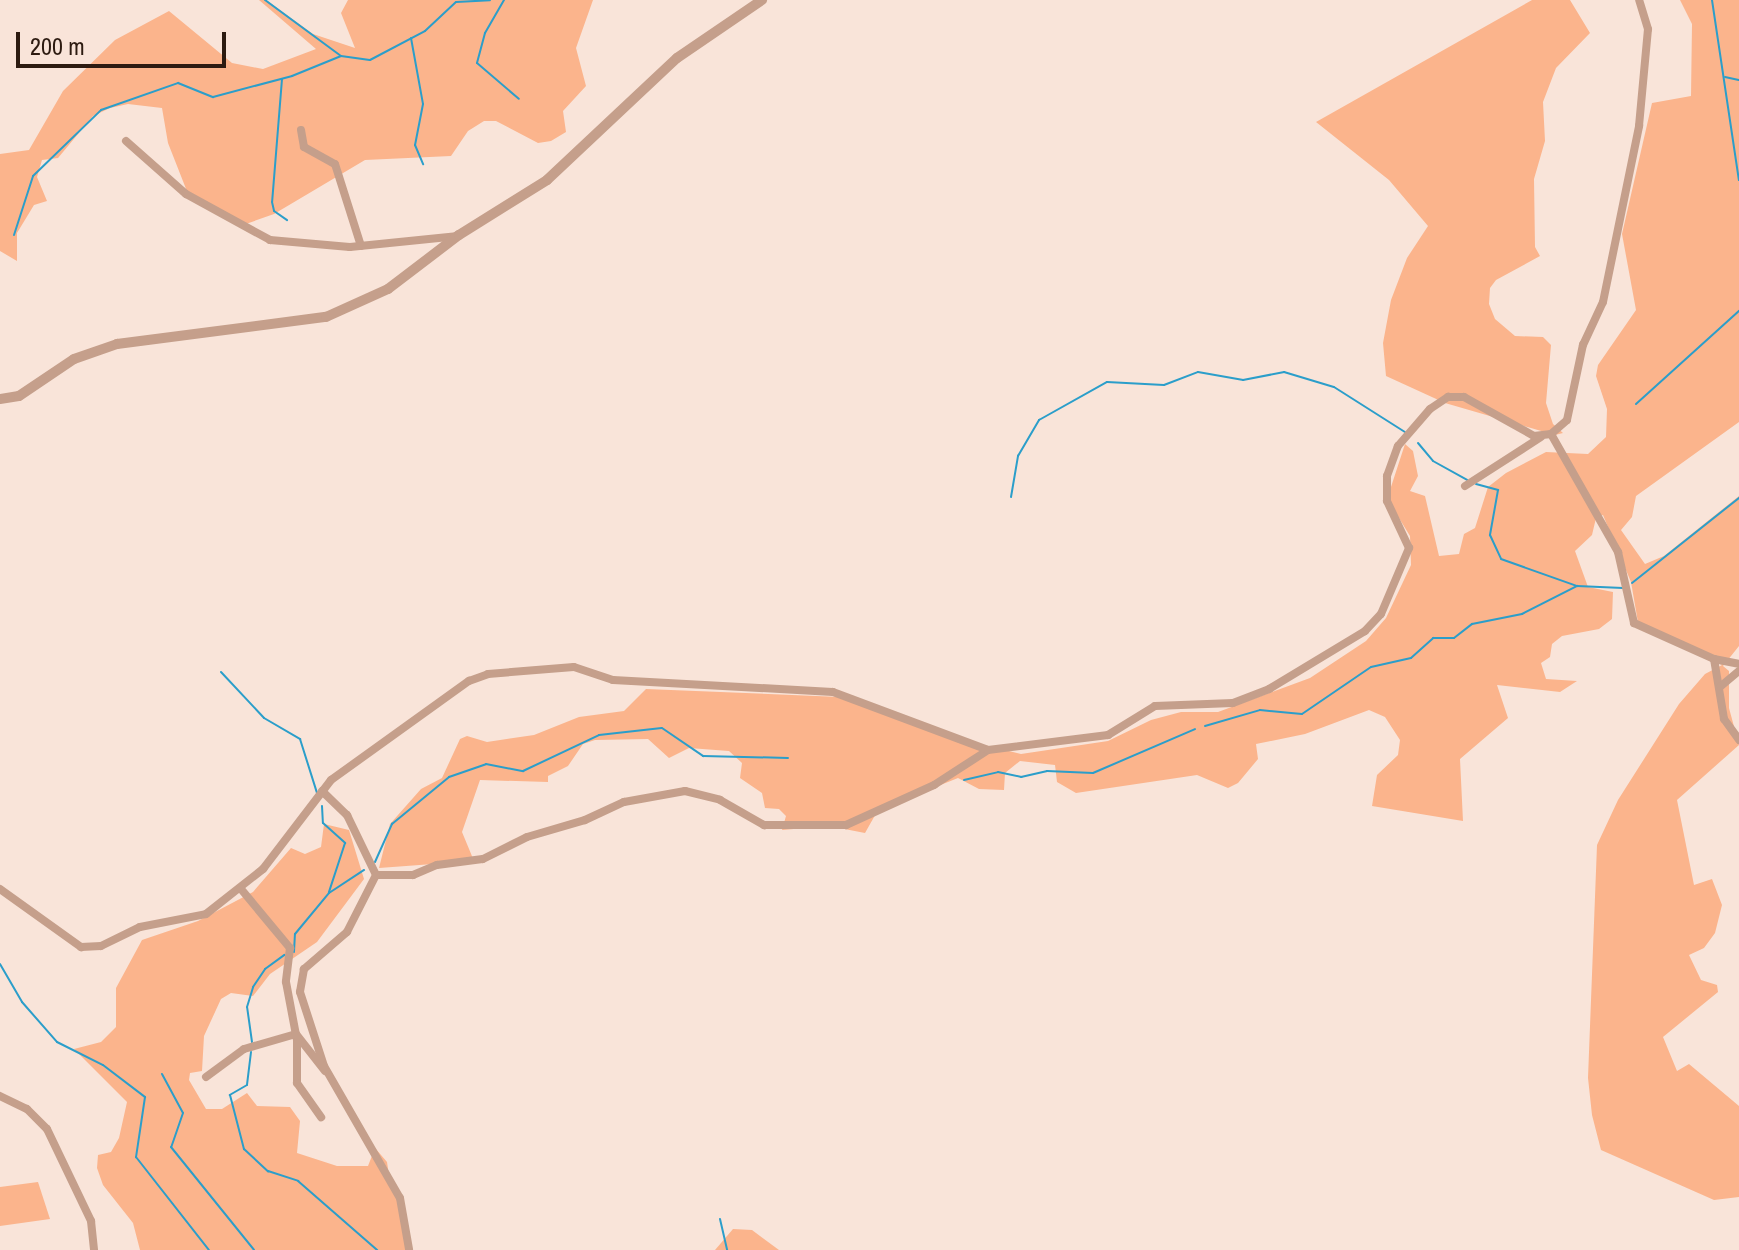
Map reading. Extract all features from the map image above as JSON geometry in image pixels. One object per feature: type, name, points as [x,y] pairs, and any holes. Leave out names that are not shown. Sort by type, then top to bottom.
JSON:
[{"type":"street","points":[[0,399],[19,396],[74,359],[117,344],[332,316],[394,285],[459,235],[547,180],[677,58],[762,0]]},
{"type":"street","points":[[1465,486],[1549,434],[1569,416],[1581,354],[1605,296],[1639,126],[1648,29],[1639,0]]},
{"type":"street","points":[[301,130],[304,147],[335,164],[361,246]]},
{"type":"street","points":[[126,141],[186,194],[268,240],[361,246],[459,235]]},
{"type":"street","points":[[376,875],[413,875],[437,865],[483,859],[527,837],[585,820],[624,802],[685,791],[720,800],[764,825],[846,825],[934,785],[988,750],[1108,735],[1155,706],[1233,703],[1269,689],[1365,631],[1381,614],[1409,548],[1387,501],[1387,476],[1398,446],[1430,409],[1448,397],[1464,397],[1525,433],[1549,434]]},
{"type":"street","points":[[1549,434],[1618,552],[1634,623],[1714,659],[1739,664]]},
{"type":"street","points":[[1714,659],[1721,686],[1724,719],[1739,740]]},
{"type":"street","points":[[0,889],[62,938],[88,947],[140,927],[206,914],[241,889],[270,861],[339,773],[474,678],[574,667],[613,680],[833,692],[988,750]]},
{"type":"street","points":[[1721,686],[1739,671]]},
{"type":"street","points":[[322,791],[347,815],[376,875]]},
{"type":"street","points":[[329,1074],[300,981],[308,964],[347,932],[376,875]]},
{"type":"street","points":[[241,889],[290,948],[286,982],[296,1034],[297,1083],[321,1117]]},
{"type":"street","points":[[296,1034],[329,1074],[400,1198],[409,1249]]},
{"type":"street","points":[[206,1077],[244,1049],[296,1034]]},
{"type":"street","points":[[0,1096],[44,1124],[91,1221],[94,1250]]},
{"type":"shaded area","points":[[259,0],[266,0],[313,34],[355,48],[341,13],[348,0],[593,0],[576,48],[586,86],[563,111],[566,132],[551,141],[538,143],[496,121],[484,121],[468,131],[451,156],[365,160],[274,214],[243,225],[190,199],[168,143],[162,108],[128,104],[110,108],[93,116],[58,158],[42,160],[37,177],[47,201],[34,205],[17,233],[17,261],[0,251],[0,154],[29,150],[63,91],[115,40],[169,11],[232,63],[263,69],[316,49]]},
{"type":"shaded area","points":[[1532,0],[1570,0],[1590,33],[1556,68],[1543,102],[1545,141],[1534,179],[1535,247],[1540,256],[1496,280],[1490,288],[1489,304],[1495,319],[1515,336],[1543,337],[1551,345],[1546,403],[1553,424],[1563,433],[1555,435],[1445,403],[1386,376],[1383,343],[1391,300],[1407,258],[1428,226],[1389,180],[1316,122]]},
{"type":"shaded area","points":[[1680,0],[1739,0],[1739,422],[1636,496],[1632,517],[1621,530],[1645,564],[1664,556],[1739,496],[1739,646],[1723,666],[1729,671],[1729,708],[1739,745],[1677,800],[1694,885],[1712,879],[1722,905],[1715,933],[1704,948],[1689,955],[1701,980],[1717,985],[1718,992],[1663,1037],[1677,1071],[1689,1064],[1739,1106],[1739,1197],[1714,1200],[1601,1150],[1592,1115],[1588,1078],[1597,845],[1618,800],[1679,704],[1705,674],[1722,665],[1639,628],[1631,582],[1603,515],[1596,518],[1592,535],[1575,551],[1588,587],[1613,592],[1612,619],[1599,629],[1562,636],[1552,644],[1550,657],[1541,663],[1546,679],[1577,681],[1560,692],[1497,685],[1508,718],[1460,759],[1463,821],[1372,806],[1377,775],[1398,755],[1400,740],[1385,717],[1369,710],[1305,734],[1256,744],[1258,759],[1238,783],[1228,788],[1197,775],[1076,793],[1057,782],[1055,765],[1020,761],[1005,773],[1004,790],[979,789],[958,778],[878,810],[865,833],[829,826],[782,830],[786,816],[779,809],[765,808],[762,793],[740,778],[742,763],[729,751],[689,748],[669,758],[648,739],[595,740],[583,744],[568,766],[548,776],[548,782],[480,780],[462,832],[474,861],[379,868],[390,824],[421,789],[442,778],[460,739],[467,736],[487,742],[534,735],[579,717],[624,711],[646,689],[840,697],[931,732],[1021,754],[1108,741],[1151,720],[1181,712],[1218,712],[1310,678],[1366,641],[1386,618],[1411,565],[1410,536],[1391,505],[1390,490],[1405,444],[1413,451],[1418,476],[1410,491],[1425,496],[1439,556],[1459,554],[1464,534],[1475,528],[1488,487],[1506,473],[1546,452],[1588,454],[1606,437],[1607,409],[1596,376],[1598,365],[1636,310],[1622,234],[1652,103],[1691,96],[1692,24]]},
{"type":"shaded area","points":[[324,824],[349,830],[364,879],[317,942],[270,974],[253,996],[231,993],[221,999],[204,1036],[202,1071],[190,1073],[189,1080],[206,1109],[222,1109],[247,1093],[257,1106],[290,1107],[300,1121],[297,1153],[337,1166],[368,1166],[375,1148],[387,1162],[391,1189],[401,1206],[407,1250],[140,1250],[133,1223],[103,1185],[97,1168],[98,1155],[111,1152],[119,1138],[127,1102],[74,1049],[101,1042],[116,1027],[116,988],[142,940],[198,921],[253,892],[291,848],[305,854],[321,847]]},
{"type":"shaded area","points":[[38,1182],[50,1219],[0,1226],[0,1187]]},
{"type":"shaded area","points":[[733,1229],[752,1230],[779,1250],[715,1250]]},
{"type":"waterway","points":[[265,0],[341,56]]},
{"type":"waterway","points":[[14,235],[33,176],[101,110],[178,83],[213,97],[292,76],[341,56],[370,60],[425,31],[456,2],[490,0]]},
{"type":"waterway","points":[[504,0],[485,33],[477,63],[519,99]]},
{"type":"waterway","points":[[1712,0],[1739,180]]},
{"type":"waterway","points":[[411,38],[423,104],[415,145],[423,164]]},
{"type":"waterway","points":[[1725,77],[1739,80]]},
{"type":"waterway","points":[[282,79],[272,202],[274,211],[287,220]]},
{"type":"waterway","points":[[1636,404],[1739,311]]},
{"type":"waterway","points":[[1011,497],[1018,456],[1039,420],[1107,382],[1164,385],[1198,372],[1243,380],[1284,372],[1334,387],[1405,432]]},
{"type":"waterway","points":[[1418,443],[1433,461],[1467,480]]},
{"type":"waterway","points":[[1476,484],[1498,490],[1490,535],[1501,559],[1577,586],[1623,588]]},
{"type":"waterway","points":[[1632,583],[1739,498]]},
{"type":"waterway","points":[[1205,726],[1260,710],[1302,714],[1371,667],[1411,658],[1433,638],[1454,638],[1472,624],[1522,614],[1577,586]]},
{"type":"waterway","points":[[221,672],[264,718],[300,739],[317,793]]},
{"type":"waterway","points":[[375,862],[392,824],[449,777],[486,764],[523,771],[599,735],[662,728],[703,756],[788,758]]},
{"type":"waterway","points":[[964,780],[998,772],[1021,777],[1047,771],[1093,773],[1195,729]]},
{"type":"waterway","points":[[322,806],[323,823],[345,843],[329,892]]},
{"type":"waterway","points":[[294,952],[295,934],[329,893],[364,870]]},
{"type":"waterway","points":[[252,1042],[247,1007],[253,987],[265,969],[284,955]]},
{"type":"waterway","points":[[0,964],[22,1002],[57,1042],[103,1065],[145,1097],[136,1157],[209,1250]]},
{"type":"waterway","points":[[251,1052],[247,1085],[230,1095],[244,1149],[268,1171],[298,1181],[377,1250]]},
{"type":"waterway","points":[[162,1074],[183,1113],[171,1147],[254,1250]]},
{"type":"waterway","points":[[720,1219],[727,1250]]}]
